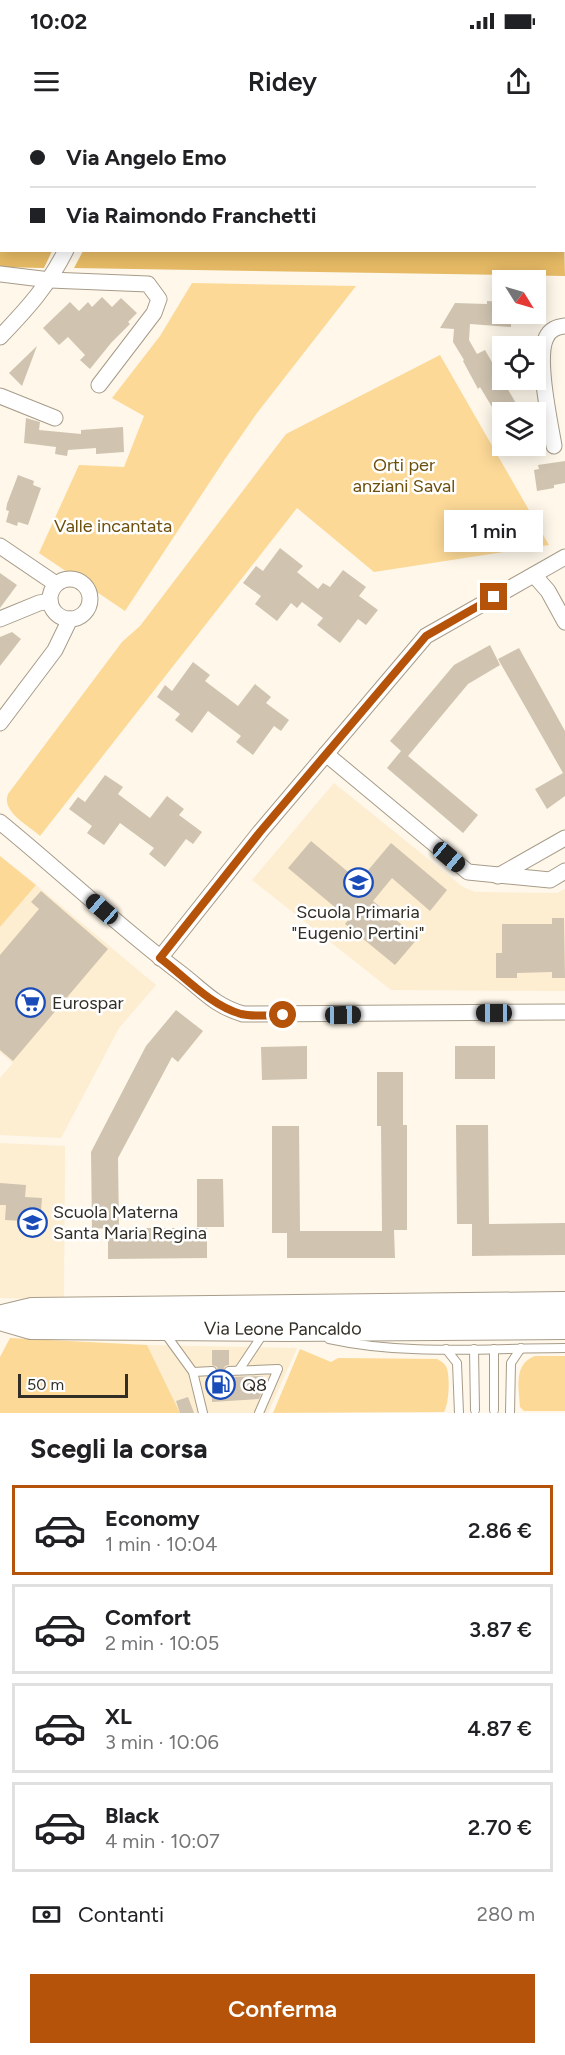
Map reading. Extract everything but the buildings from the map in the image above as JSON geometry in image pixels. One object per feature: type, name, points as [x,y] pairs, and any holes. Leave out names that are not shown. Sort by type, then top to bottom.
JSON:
[{"type":"main road","name":"Via Leone Pancaldo","points":[[0,1318],[32,1310],[565,1304]]},
{"type":"main road","name":"Via Leone Pancaldo","points":[[0,1318],[31,1327],[277,1329],[565,1327]]},
{"type":"street","points":[[0,337],[31,306],[53,276],[65,252]]},
{"type":"street","points":[[0,274],[148,284],[159,299],[154,313],[99,385]]},
{"type":"street","points":[[554,446],[542,352],[547,336],[555,327],[565,326]]},
{"type":"street","points":[[0,396],[55,418]]},
{"type":"street","points":[[0,546],[56,584]]},
{"type":"street","points":[[160,958],[230,869],[426,636],[565,557]]},
{"type":"street","points":[[534,575],[548,591],[565,622]]},
{"type":"street","points":[[70,578],[78,580],[89,591],[89,606],[78,617],[70,619],[59,616],[51,607],[52,589],[56,584],[70,578]]},
{"type":"street","points":[[0,619],[39,603],[50,602]]},
{"type":"street","points":[[0,723],[55,650],[70,619]]},
{"type":"street","points":[[326,754],[468,872],[550,880],[565,872]]},
{"type":"street","points":[[0,822],[160,958],[218,1004],[243,1014],[565,1012]]},
{"type":"street","points":[[498,876],[565,838]]},
{"type":"lane","points":[[161,1328],[194,1372],[203,1413]]},
{"type":"lane","points":[[239,1371],[277,1329],[363,1346],[446,1349],[565,1348]]},
{"type":"lane","points":[[510,1413],[511,1363],[521,1348]]},
{"type":"lane","points":[[446,1349],[457,1364],[459,1413]]},
{"type":"lane","points":[[474,1349],[476,1410]]},
{"type":"lane","points":[[494,1349],[494,1410]]},
{"type":"lane","points":[[229,1371],[278,1370],[259,1413]]},
{"type":"lane","points":[[194,1372],[212,1371]]},
{"type":"shaded area","points":[[0,252],[52,252],[44,268],[0,267]]},
{"type":"shaded area","points":[[82,252],[564,252],[565,276],[546,276],[546,270],[492,270],[492,275],[74,268]]},
{"type":"shaded area","name":"Scuola Primaria \"Eugenio Pertini\"","points":[[334,783],[463,887],[475,892],[557,893],[565,889],[565,991],[391,990],[252,880]]},
{"type":"shaded area","points":[[36,885],[156,985],[119,1028],[61,1138],[0,1135],[0,1078],[13,1063],[0,1052],[0,927]]},
{"type":"shaded area","name":"Scuola Materna Santa Maria Regina","points":[[0,1143],[65,1146],[64,1300],[0,1298]]},
{"type":"shaded area","points":[[147,1345],[297,1348],[268,1413],[180,1413]]},
{"type":"green space","name":"Valle incantata","points":[[192,283],[356,286],[257,413],[125,611],[39,553],[79,465],[124,467],[144,416],[112,398],[160,336]]},
{"type":"green space","name":"Orti per anziani Saval","points":[[440,355],[492,446],[492,456],[498,456],[549,545],[374,572],[297,508],[40,836],[17,818],[8,807],[8,794],[122,642],[140,626],[286,434]]},
{"type":"green space","points":[[0,856],[36,885],[0,927]]},
{"type":"green space","points":[[10,1338],[147,1345],[180,1413],[0,1413],[0,1357]]},
{"type":"green space","points":[[300,1349],[331,1362],[338,1358],[437,1359],[446,1366],[448,1373],[446,1408],[444,1412],[273,1413]]},
{"type":"green space","points":[[535,1356],[565,1356],[565,1411],[524,1411],[520,1407],[520,1371],[528,1360]]},
{"type":"place","name":"Scuola Primaria \"Eugenio Pertini\"","points":[[358,883]]},
{"type":"place","name":"Eurospar","points":[[31,1003]]},
{"type":"place","name":"Scuola Materna Santa Maria Regina","points":[[32,1222]]},
{"type":"place","name":"Q8","points":[[221,1385]]},
{"type":"route","points":[[283,1015],[243,1014],[229,1010],[218,1004],[160,958],[260,832],[426,636],[494,597]]}]
